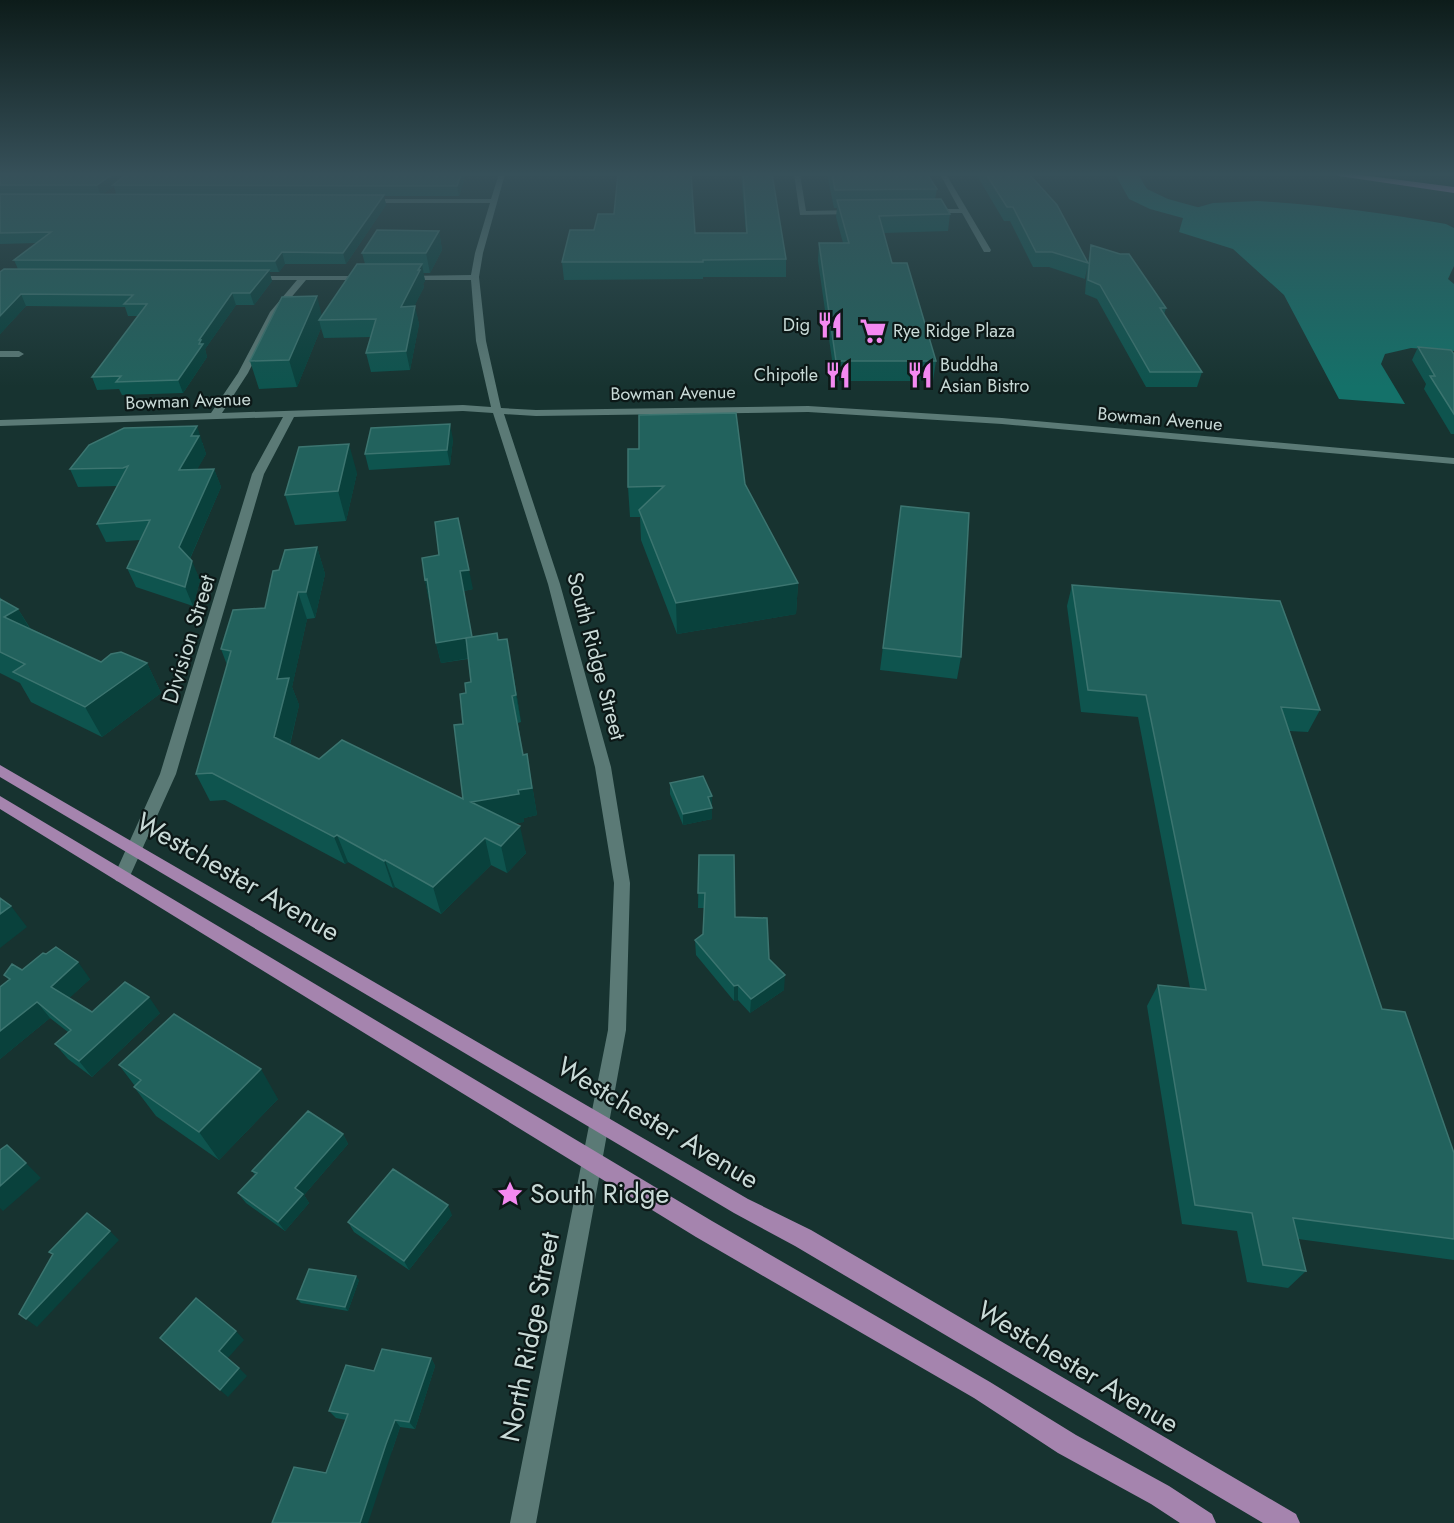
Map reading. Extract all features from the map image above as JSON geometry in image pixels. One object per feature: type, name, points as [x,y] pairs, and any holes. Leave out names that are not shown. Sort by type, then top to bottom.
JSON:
[{"type":"main road","name":"Westchester Avenue","points":[[0,770],[741,1206],[857,1269],[1287,1523]]},
{"type":"main road","points":[[0,802],[704,1229],[982,1390],[1067,1444],[1161,1495],[1203,1523]]},
{"type":"street","name":"South Ridge Street","points":[[481,245],[476,277],[481,341],[491,391],[554,584],[600,756],[622,883],[617,1030],[592,1161]]},
{"type":"street","points":[[984,245],[987,250]]},
{"type":"street","points":[[395,278],[476,277]]},
{"type":"street","points":[[245,278],[383,278]]},
{"type":"street","points":[[214,417],[243,373],[274,312],[304,278]]},
{"type":"street","points":[[0,354],[19,354]]},
{"type":"street","name":"Bowman Avenue","points":[[0,423],[463,408],[536,413],[740,408],[817,409],[1008,422],[1454,461]]},
{"type":"street","name":"Division Street","points":[[122,876],[168,774],[258,474],[290,414]]},
{"type":"street","name":"North Ridge Street","points":[[524,1523],[592,1161]]},
{"type":"water","points":[[1221,245],[1454,245],[1454,266],[1448,279],[1454,284],[1454,351],[1411,348],[1385,354],[1381,364],[1405,404],[1339,399],[1284,295],[1233,249]]},
{"type":"building","points":[[34,245],[349,245],[343,253],[282,252],[275,261],[14,260]]},
{"type":"building","points":[[367,245],[431,245],[426,253],[362,253]]},
{"type":"building","points":[[566,245],[784,245],[786,259],[703,260],[703,262],[562,262]]},
{"type":"building","points":[[819,245],[887,245],[892,263],[907,263],[936,361],[836,361]]},
{"type":"building","points":[[1032,245],[1078,245],[1088,263],[1052,252],[1036,252]]},
{"type":"building","points":[[1091,245],[1120,254],[1129,254],[1166,308],[1160,308],[1202,372],[1150,372],[1100,285],[1088,280]]},
{"type":"building","points":[[357,264],[422,264],[401,307],[415,306],[406,351],[366,353],[376,319],[319,320]]},
{"type":"building","points":[[4,269],[269,270],[250,293],[232,293],[199,340],[201,340],[199,344],[203,344],[178,380],[116,382],[121,376],[92,377],[147,304],[124,304],[133,295],[21,294],[0,316],[0,272]]},
{"type":"building","points":[[317,296],[289,360],[250,361],[282,297]]},
{"type":"building","points":[[1418,347],[1451,350],[1454,354],[1454,414],[1430,376],[1435,376]]},
{"type":"building","points":[[736,413],[745,484],[798,583],[676,603],[639,510],[664,486],[628,487],[628,449],[639,449],[639,415]]},
{"type":"building","points":[[450,424],[447,450],[365,454],[371,428]]},
{"type":"building","points":[[197,426],[191,436],[199,436],[179,470],[214,469],[179,547],[192,561],[185,587],[127,568],[150,520],[97,524],[128,466],[70,469],[89,445],[124,428]]},
{"type":"building","points":[[349,444],[338,491],[285,495],[299,447]]},
{"type":"building","points":[[901,506],[969,513],[961,657],[883,648]]},
{"type":"building","points":[[458,518],[469,570],[460,571],[472,637],[436,643],[422,558],[439,555],[435,522]]},
{"type":"building","points":[[317,547],[306,592],[298,592],[277,679],[289,678],[274,737],[319,759],[342,740],[463,799],[454,725],[463,724],[460,694],[466,693],[465,683],[471,682],[466,638],[497,633],[498,640],[507,639],[516,695],[512,696],[523,755],[527,754],[532,788],[518,790],[519,794],[471,802],[520,826],[501,846],[485,838],[433,887],[337,835],[334,837],[212,773],[196,774],[231,651],[221,649],[233,610],[265,608],[273,571],[279,570],[285,550]]},
{"type":"building","points":[[1072,585],[1280,601],[1320,710],[1281,707],[1382,1009],[1405,1012],[1454,1153],[1454,1239],[1293,1218],[1306,1271],[1263,1265],[1252,1213],[1195,1205],[1158,985],[1206,990],[1146,695],[1088,690]]},
{"type":"building","points":[[0,599],[18,609],[4,617],[101,662],[111,654],[121,652],[147,663],[85,707],[13,672],[25,664],[0,652]]},
{"type":"building","points":[[703,776],[712,796],[708,797],[712,808],[683,814],[670,783]]},
{"type":"building","points":[[699,855],[734,855],[735,917],[767,918],[769,959],[785,975],[751,999],[738,985],[734,986],[695,940],[703,934],[705,893],[698,893]]},
{"type":"building","points":[[0,898],[11,906],[0,914]]},
{"type":"building","points":[[56,947],[78,962],[51,987],[92,1012],[125,982],[149,997],[79,1061],[55,1044],[71,1030],[37,1002],[0,1031],[0,987],[10,979],[4,975],[12,964],[22,970],[43,953],[46,954]]},
{"type":"building","points":[[174,1014],[261,1069],[199,1132],[134,1087],[141,1080],[119,1065]]},
{"type":"building","points":[[308,1111],[343,1134],[295,1188],[303,1194],[278,1222],[238,1193],[257,1173],[252,1171]]},
{"type":"building","points":[[7,1145],[26,1163],[0,1186],[0,1150]]},
{"type":"building","points":[[393,1169],[448,1205],[404,1261],[348,1222]]},
{"type":"building","points":[[87,1213],[110,1231],[26,1319],[19,1314],[53,1254],[49,1252]]},
{"type":"building","points":[[309,1269],[356,1276],[345,1307],[297,1299]]},
{"type":"building","points":[[196,1298],[236,1331],[219,1351],[239,1368],[220,1390],[160,1338]]},
{"type":"building","points":[[382,1349],[431,1358],[409,1422],[395,1420],[360,1523],[272,1523],[294,1467],[326,1473],[348,1414],[329,1411],[346,1365],[374,1371]]},
{"type":"place","name":"Dig","points":[[830,325]]},
{"type":"place","name":"Rye Ridge Plaza","points":[[873,331]]},
{"type":"place","name":"Chipotle","points":[[838,375]]},
{"type":"place","name":"Buddha Asian Bistro","points":[[920,375]]},
{"type":"place","name":"South Ridge","points":[[510,1194]]}]
